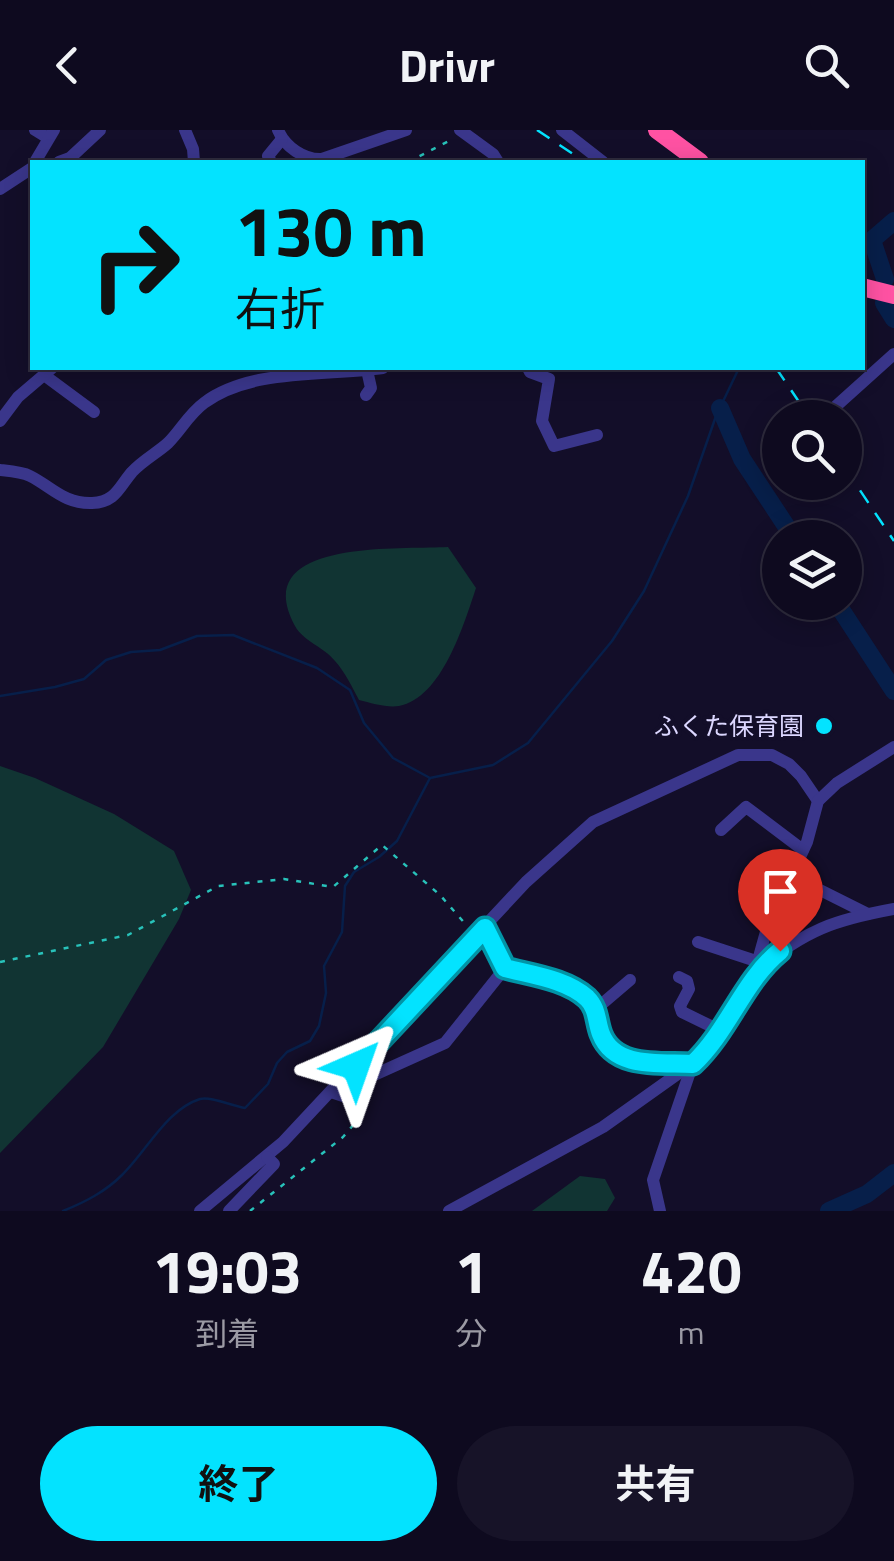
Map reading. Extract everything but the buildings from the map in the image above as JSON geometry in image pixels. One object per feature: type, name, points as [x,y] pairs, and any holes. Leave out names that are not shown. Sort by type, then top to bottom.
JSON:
[{"type":"highway","points":[[658,130],[697,160]]},
{"type":"highway","points":[[865,287],[894,294]]},
{"type":"street","points":[[35,130],[51,134],[37,160]]},
{"type":"street","points":[[64,160],[100,130]]},
{"type":"street","points":[[185,130],[194,160]]},
{"type":"street","points":[[270,160],[268,156],[280,133],[312,160],[322,160],[406,130]]},
{"type":"street","points":[[562,130],[599,160]]},
{"type":"street","points":[[463,131],[496,160]]},
{"type":"street","points":[[0,189],[30,169]]},
{"type":"street","points":[[843,400],[893,357]]},
{"type":"street","points":[[0,470],[28,475],[55,494],[73,500],[108,500],[204,402],[221,392],[282,371],[367,370],[371,388],[366,394]]},
{"type":"street","points":[[529,370],[549,379],[542,421],[554,446],[597,435]]},
{"type":"street","points":[[0,421],[18,397],[48,371],[94,412]]},
{"type":"street","points":[[450,1211],[603,1126],[693,1064],[721,1031],[758,966],[768,928],[803,850],[818,801],[837,784],[894,748]]},
{"type":"street","points":[[200,1211],[267,1157],[526,882],[594,822],[738,754],[772,755],[789,764],[818,801]]},
{"type":"street","points":[[721,830],[746,807],[803,850]]},
{"type":"street","points":[[792,876],[868,914]]},
{"type":"street","points":[[758,966],[820,926],[894,909]]},
{"type":"street","points":[[481,932],[505,968],[566,985],[585,996],[596,1009],[606,1046],[617,1055],[641,1061],[693,1064]]},
{"type":"street","points":[[698,942],[758,966]]},
{"type":"street","points":[[331,1092],[343,1096],[374,1075],[445,1043],[505,968]]},
{"type":"street","points":[[679,977],[687,982],[688,988],[680,1015],[721,1031]]},
{"type":"street","points":[[596,1009],[630,980]]},
{"type":"street","points":[[728,991],[741,1000]]},
{"type":"street","points":[[660,1211],[653,1180],[693,1064]]},
{"type":"street","points":[[229,1211],[274,1164],[267,1157]]},
{"type":"path","points":[[412,160],[463,131]]},
{"type":"path","points":[[0,962],[128,935],[218,886],[284,880],[332,887],[382,846],[481,932]]},
{"type":"path","points":[[250,1211],[343,1137],[355,1123],[366,1091],[376,1083],[374,1075]]},
{"type":"green space","points":[[448,547],[476,588],[449,658],[439,675],[414,700],[394,706],[359,700],[335,661],[295,626],[286,597],[292,577],[310,563],[336,555]]},
{"type":"green space","points":[[0,766],[114,814],[174,851],[191,890],[179,919],[103,1047],[0,1153]]},
{"type":"green space","points":[[580,1176],[605,1179],[615,1198],[607,1211],[532,1211]]},
{"type":"waterway","points":[[885,279],[872,240],[894,221]]},
{"type":"waterway","points":[[865,246],[872,240]]},
{"type":"waterway","points":[[884,303],[894,319]]},
{"type":"waterway","points":[[0,696],[84,679],[106,660],[131,652],[160,650],[197,636],[233,635],[317,668],[350,690],[364,723],[393,758],[430,778],[493,765],[528,743],[612,641],[644,591],[688,496],[716,416],[738,370]]},
{"type":"waterway","points":[[720,408],[742,459],[782,520]]},
{"type":"waterway","points":[[848,620],[894,691]]},
{"type":"waterway","points":[[63,1211],[115,1181],[167,1121],[188,1104],[205,1098],[245,1108],[268,1084],[287,1052],[310,1041],[319,1026],[326,993],[324,966],[342,932],[345,886],[354,872],[397,841],[430,778]]},
{"type":"waterway","points":[[829,1211],[867,1194],[894,1173]]},
{"type":"railway","points":[[537,130],[582,160]]},
{"type":"railway","points":[[777,370],[798,400]]},
{"type":"railway","points":[[862,493],[894,541]]},
{"type":"place","name":"ふくた保育園","points":[[824,726]]},
{"type":"route","points":[[356,1066],[485,928],[505,968],[566,985],[585,996],[596,1009],[606,1046],[628,1060],[693,1064],[709,1049],[758,968],[780,951]]}]
